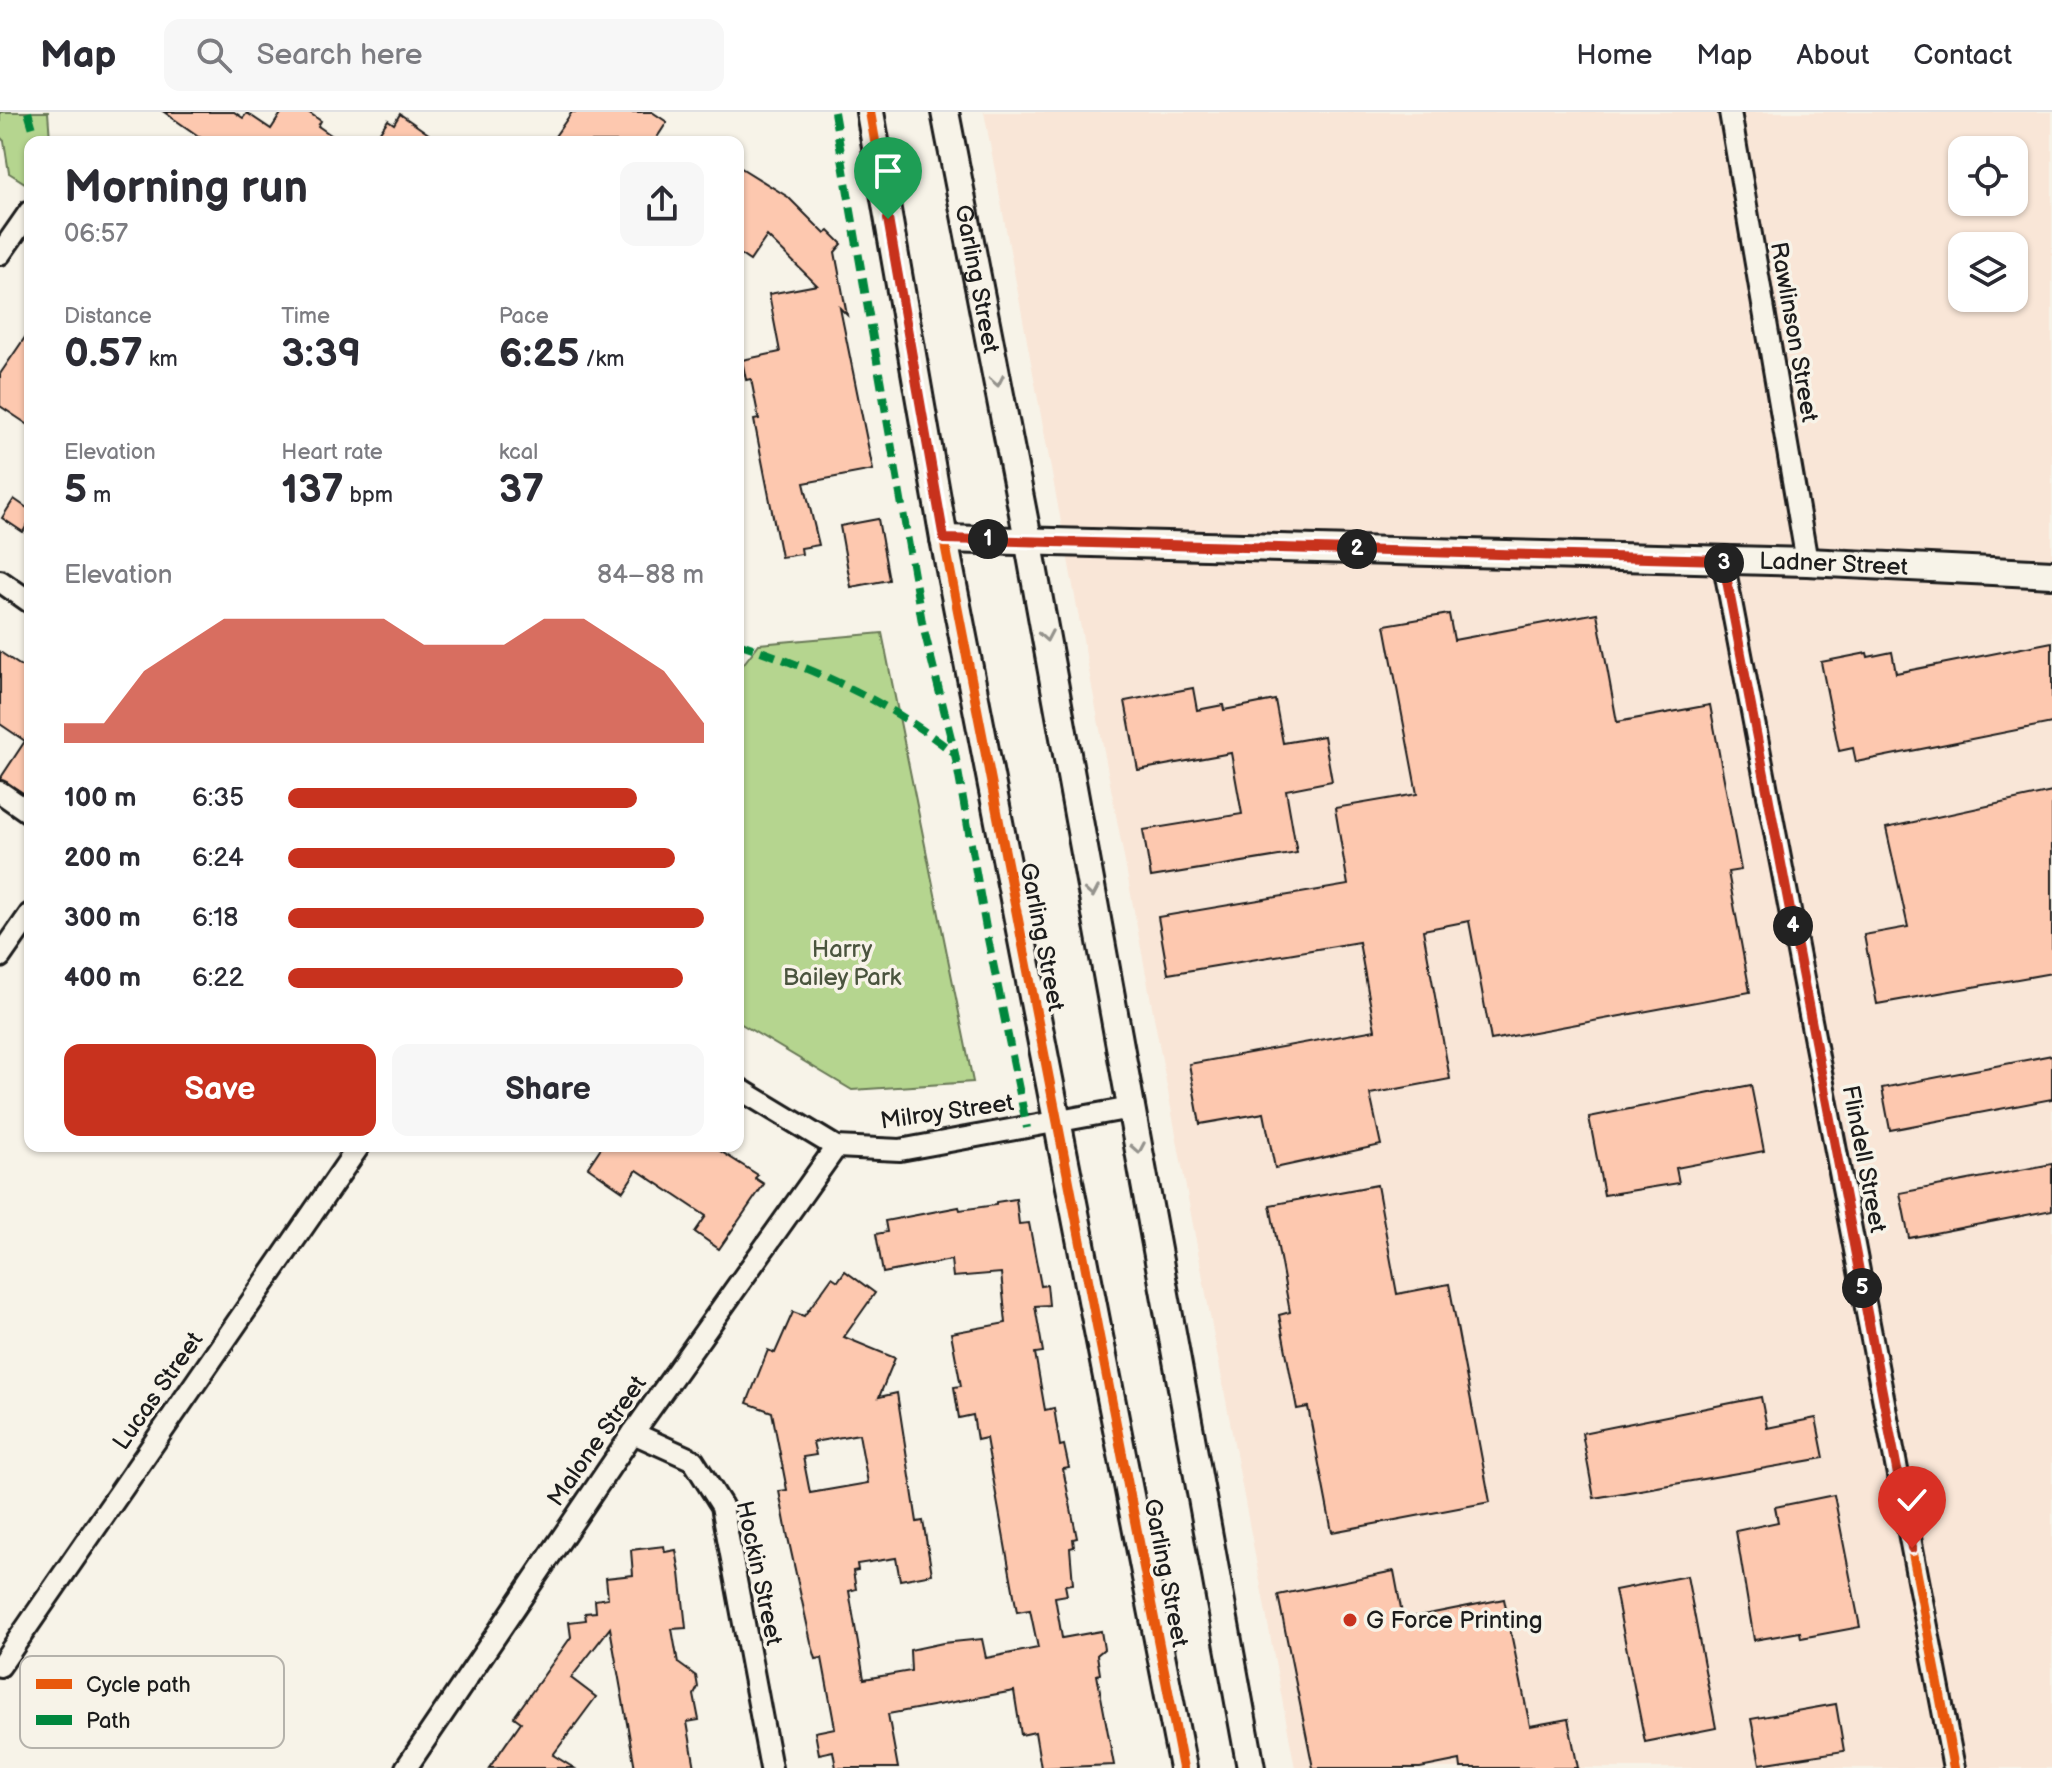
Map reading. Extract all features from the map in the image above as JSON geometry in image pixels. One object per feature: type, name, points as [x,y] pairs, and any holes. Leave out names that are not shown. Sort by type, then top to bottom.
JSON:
[{"type":"street","name":"Garling Street","points":[[870,112],[944,539],[1183,1768]]},
{"type":"street","name":"Garling Street","points":[[945,112],[1028,539],[1251,1768]]},
{"type":"street","name":"Rawlinson Street","points":[[1730,112],[1807,562]]},
{"type":"street","points":[[0,254],[24,220]]},
{"type":"street","name":"Ladner Street","points":[[944,539],[1807,562],[2052,574]]},
{"type":"street","name":"Flindell Street","points":[[1723,560],[1954,1768]]},
{"type":"street","points":[[0,581],[24,598]]},
{"type":"street","points":[[0,792],[24,809]]},
{"type":"street","points":[[0,957],[24,923]]},
{"type":"street","name":"Milroy Street","points":[[744,1092],[836,1147],[900,1150],[1131,1108]]},
{"type":"street","name":"Malone Street","points":[[406,1768],[633,1433],[836,1147]]},
{"type":"street","name":"Lucas Street","points":[[0,1666],[355,1152]]},
{"type":"street","name":"Hockin Street","points":[[633,1433],[693,1460],[722,1506],[771,1768]]},
{"type":"shaded area","points":[[984,112],[2052,112],[2052,1768],[1295,1768]]},
{"type":"green space","points":[[0,112],[48,112],[50,136],[24,136],[24,182],[9,173],[4,141],[0,137]]},
{"type":"green space","name":"Harry Bailey Park","points":[[882,633],[973,1082],[852,1090],[744,1026],[744,663],[759,644]]},
{"type":"building","points":[[164,112],[234,112],[243,118],[247,113],[271,129],[282,112],[308,112],[321,121],[318,126],[332,136],[198,136]]},
{"type":"building","points":[[572,112],[652,112],[667,122],[658,136],[555,136]]},
{"type":"building","points":[[400,114],[431,136],[377,136],[388,120],[394,124]]},
{"type":"building","points":[[744,170],[788,197],[825,234],[829,231],[842,244],[835,252],[847,315],[840,308],[873,470],[804,483],[819,545],[801,548],[802,554],[781,557],[754,420],[759,419],[751,379],[746,380],[744,360],[780,352],[769,294],[817,285],[767,236],[750,261],[744,257]]},
{"type":"building","points":[[24,339],[24,422],[0,406],[0,374]]},
{"type":"building","points":[[14,499],[24,506],[23,532],[2,518]]},
{"type":"building","points":[[878,519],[889,580],[851,587],[840,526]]},
{"type":"building","points":[[1597,613],[1617,722],[1710,705],[1741,870],[1728,872],[1750,992],[1491,1040],[1469,921],[1423,930],[1450,1079],[1370,1094],[1381,1145],[1275,1168],[1264,1113],[1200,1124],[1189,1064],[1375,1030],[1359,942],[1168,974],[1158,917],[1348,885],[1335,808],[1417,794],[1385,625],[1449,614],[1454,640]]},
{"type":"building","points":[[2052,642],[2052,723],[1856,762],[1853,748],[1839,751],[1821,662],[1867,653],[1868,657],[1892,652],[1896,673]]},
{"type":"building","points":[[0,652],[24,668],[24,740],[0,724]]},
{"type":"building","points":[[1193,688],[1197,710],[1223,705],[1224,710],[1275,700],[1283,743],[1324,736],[1332,781],[1286,790],[1297,853],[1151,877],[1143,830],[1242,814],[1231,753],[1138,770],[1125,701]]},
{"type":"building","points":[[24,743],[24,793],[0,779]]},
{"type":"building","points":[[2052,792],[2052,973],[1877,1004],[1864,935],[1908,927],[1886,828]]},
{"type":"building","points":[[2052,1055],[2052,1099],[1890,1130],[1882,1088]]},
{"type":"building","points":[[1751,1085],[1764,1151],[1676,1168],[1679,1183],[1604,1195],[1589,1117]]},
{"type":"building","points":[[598,1152],[722,1152],[758,1175],[755,1178],[764,1184],[719,1249],[695,1232],[706,1216],[637,1170],[623,1191],[588,1167]]},
{"type":"building","points":[[2052,1164],[2052,1210],[1909,1238],[1900,1193]]},
{"type":"building","points":[[1377,1185],[1397,1294],[1449,1284],[1490,1502],[1332,1532],[1308,1407],[1297,1409],[1279,1315],[1290,1312],[1270,1205]]},
{"type":"building","points":[[1016,1199],[1019,1224],[1029,1223],[1041,1286],[1047,1285],[1049,1305],[1035,1306],[1043,1352],[1035,1353],[1045,1410],[1054,1408],[1060,1446],[1064,1445],[1069,1468],[1063,1469],[1077,1538],[1073,1539],[1074,1547],[1070,1548],[1073,1584],[1065,1585],[1067,1595],[1055,1597],[1062,1638],[1101,1631],[1104,1649],[1097,1655],[1100,1674],[1097,1675],[1114,1765],[1041,1768],[1035,1732],[1021,1735],[1014,1691],[888,1714],[898,1768],[836,1768],[833,1751],[819,1754],[815,1732],[835,1728],[822,1658],[816,1659],[811,1642],[787,1533],[779,1491],[787,1490],[772,1412],[747,1403],[768,1350],[775,1353],[793,1312],[804,1316],[832,1277],[838,1281],[845,1271],[875,1293],[844,1337],[895,1358],[879,1397],[897,1393],[917,1522],[923,1521],[932,1574],[900,1580],[896,1558],[857,1564],[858,1570],[853,1571],[856,1589],[849,1591],[864,1679],[911,1671],[910,1650],[943,1643],[982,1639],[986,1658],[1038,1648],[1030,1610],[1017,1612],[986,1438],[977,1440],[973,1415],[959,1418],[954,1387],[961,1386],[951,1333],[1006,1323],[1001,1273],[953,1277],[951,1260],[883,1273],[876,1234],[887,1232],[885,1221],[959,1207],[960,1210],[996,1205],[996,1202]],"holes":[[[859,1434],[868,1483],[810,1493],[803,1457],[816,1455],[813,1442]]]},
{"type":"building","points":[[1761,1397],[1767,1428],[1816,1418],[1824,1458],[1594,1498],[1582,1433]]},
{"type":"building","points":[[1834,1495],[1860,1627],[1801,1638],[1800,1632],[1754,1640],[1736,1531],[1778,1522],[1775,1507]]},
{"type":"building","points":[[664,1546],[665,1552],[676,1550],[680,1573],[686,1628],[672,1629],[678,1663],[696,1676],[698,1687],[694,1695],[699,1720],[687,1722],[695,1768],[635,1768],[610,1628],[571,1678],[596,1697],[553,1755],[574,1768],[489,1768],[521,1722],[514,1717],[571,1637],[569,1622],[586,1620],[585,1613],[596,1612],[595,1600],[608,1598],[606,1578],[633,1575],[631,1550]]},
{"type":"building","points":[[1394,1571],[1403,1619],[1504,1599],[1530,1726],[1568,1719],[1578,1768],[1461,1768],[1460,1760],[1420,1768],[1313,1768],[1278,1595]]},
{"type":"building","points":[[1687,1576],[1716,1728],[1645,1742],[1615,1590]]},
{"type":"building","points":[[1836,1704],[1844,1751],[1760,1764],[1751,1719]]},
{"type":"marked path","points":[[28,112],[35,136]]},
{"type":"marked path","points":[[834,112],[922,622],[955,754],[987,934],[1027,1128]]},
{"type":"marked path","points":[[744,645],[852,689],[905,719],[955,754]]},
{"type":"cycle path","points":[[870,112],[944,539],[1183,1768]]},
{"type":"cycle path","points":[[1723,560],[1954,1768]]},
{"type":"place","name":"G Force Printing","points":[[1350,1620]]},
{"type":"route","points":[[888,219],[944,539],[1723,560],[1912,1548]]}]
